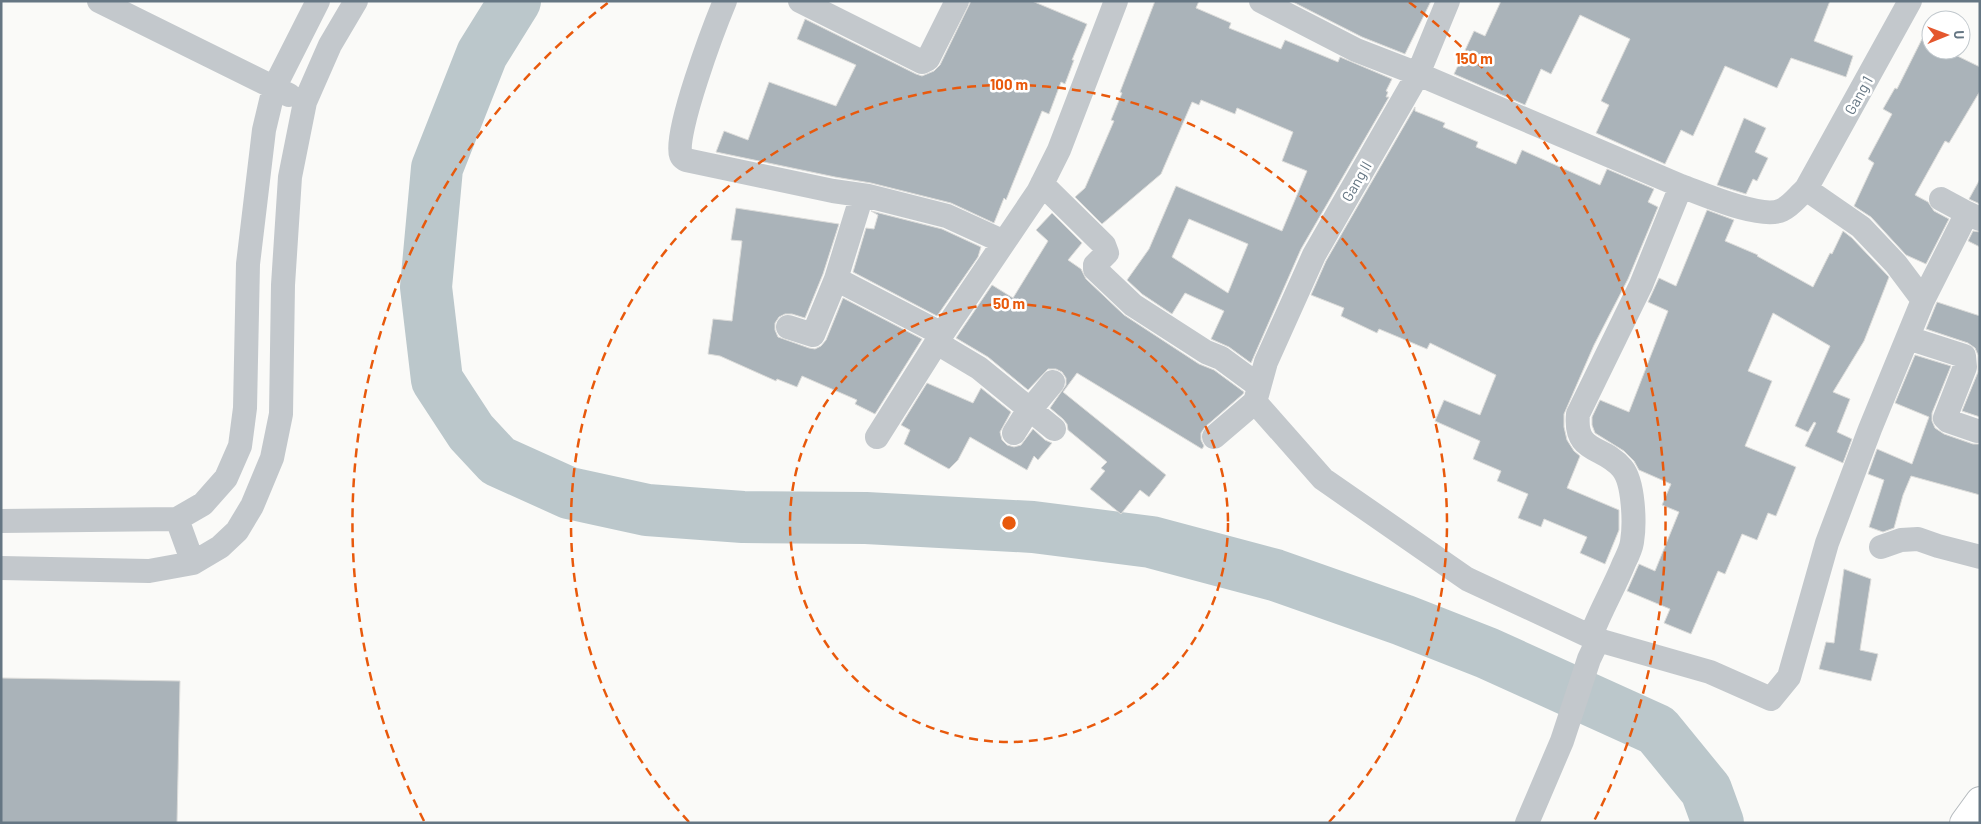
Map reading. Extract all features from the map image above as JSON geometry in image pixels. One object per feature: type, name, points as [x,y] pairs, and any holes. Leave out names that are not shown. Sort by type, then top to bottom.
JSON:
[{"type":"highway","points":[[1964,823],[1980,801]]},
{"type":"street","points":[[100,1],[305,102]]},
{"type":"street","points":[[1,521],[177,519],[203,504],[226,478],[240,446],[245,408],[248,264],[264,130],[274,88],[318,1]]},
{"type":"street","points":[[1,568],[149,571],[192,563],[220,547],[237,531],[252,506],[272,458],[281,414],[283,285],[290,177],[305,102],[330,45],[356,1]]},
{"type":"street","points":[[725,1],[692,91],[682,135],[681,157],[686,160],[862,195],[947,216],[1004,242]]},
{"type":"street","points":[[800,1],[922,62],[928,60],[957,1]]},
{"type":"street","points":[[877,437],[939,339],[1042,184],[1059,150],[1116,1]]},
{"type":"street","name":"Gang 1","points":[[1261,1],[1356,50],[1418,74],[1681,186],[1747,209],[1771,213],[1781,211],[1790,206],[1806,189],[1910,1]]},
{"type":"street","name":"Gang II","points":[[1257,394],[1266,362],[1314,255],[1418,74],[1448,1]]},
{"type":"street","points":[[1042,184],[1104,245],[1107,253],[1096,265],[1095,269],[1133,306],[1206,352],[1221,358],[1257,394],[1323,479],[1467,579],[1592,645],[1710,672],[1771,699],[1789,677],[1827,544],[1849,482],[1923,300],[1974,216],[1941,199]]},
{"type":"street","points":[[1527,823],[1562,741],[1592,645],[1632,544],[1634,517],[1630,488],[1623,468],[1603,453],[1585,444],[1579,429],[1578,414],[1641,284],[1681,186]]},
{"type":"street","points":[[1806,189],[1860,227],[1896,264],[1923,300]]},
{"type":"street","points":[[788,328],[813,335],[836,279],[862,195]]},
{"type":"street","points":[[836,279],[939,339],[979,368],[1030,411],[1054,428]]},
{"type":"street","points":[[1908,338],[1964,356],[1965,367],[1945,418],[1948,421],[1977,431]]},
{"type":"street","points":[[1014,433],[1053,382]]},
{"type":"street","points":[[1214,437],[1257,394]]},
{"type":"street","points":[[177,519],[192,563]]},
{"type":"street","points":[[1881,547],[1901,540],[1918,539],[1980,557]]},
{"type":"building","points":[[971,1],[1032,1],[1087,24],[1072,60],[1074,60],[1065,84],[1061,82],[1049,114],[1042,111],[1006,200],[1004,198],[994,223],[951,203],[871,183],[716,152],[724,131],[748,140],[769,82],[836,106],[856,65],[797,39],[805,19],[922,76],[934,71],[940,65]]},
{"type":"building","points":[[1155,1],[1199,1],[1196,8],[1231,23],[1229,28],[1281,49],[1285,40],[1338,62],[1340,57],[1392,79],[1386,91],[1388,92],[1386,97],[1389,97],[1301,249],[1251,363],[1229,347],[1211,339],[1224,311],[1185,293],[1172,314],[1142,294],[1127,280],[1149,249],[1176,186],[1282,231],[1307,171],[1282,161],[1293,132],[1237,108],[1235,114],[1201,100],[1199,105],[1192,102],[1161,174],[1102,224],[1075,197],[1085,188],[1114,121],[1111,120],[1122,93],[1120,92]],"holes":[[[1189,219],[1248,244],[1228,293],[1172,257]]]},
{"type":"building","points":[[1291,1],[1431,1],[1405,54],[1362,37]]},
{"type":"building","points":[[1501,1],[1830,1],[1814,41],[1853,56],[1846,77],[1791,58],[1777,88],[1725,66],[1693,136],[1681,130],[1665,164],[1596,133],[1609,105],[1601,101],[1630,39],[1580,15],[1551,74],[1541,69],[1525,105],[1454,74],[1474,31],[1485,36]]},
{"type":"building","points":[[1921,41],[1921,60],[1966,60],[1980,67],[1980,91],[1949,143],[1945,141],[1915,195],[1928,202],[1934,211],[1949,219],[1926,264],[1906,255],[1871,217],[1854,206],[1874,163],[1868,159],[1892,114],[1883,109],[1895,88],[1897,89]]},
{"type":"building","points":[[1415,107],[1415,111],[1445,123],[1443,127],[1478,142],[1476,147],[1516,164],[1522,150],[1600,185],[1607,169],[1654,189],[1648,202],[1658,207],[1628,279],[1594,345],[1564,414],[1567,440],[1574,451],[1580,456],[1567,488],[1619,510],[1619,530],[1605,564],[1580,553],[1587,537],[1544,519],[1541,527],[1518,518],[1528,494],[1497,481],[1501,471],[1473,459],[1480,441],[1435,421],[1444,400],[1480,415],[1496,375],[1430,343],[1427,349],[1379,329],[1377,333],[1341,316],[1344,308],[1311,295],[1326,261]]},
{"type":"building","points":[[1744,118],[1766,128],[1755,152],[1768,158],[1757,181],[1753,179],[1746,194],[1717,185]]},
{"type":"building","points":[[1980,179],[1980,204],[1969,199]]},
{"type":"building","points":[[736,208],[839,224],[823,274],[805,318],[792,314],[785,314],[779,317],[775,323],[778,337],[809,348],[815,349],[821,346],[826,340],[843,298],[922,339],[875,414],[855,404],[857,400],[802,376],[797,387],[777,379],[776,381],[720,356],[708,354],[713,319],[732,321],[742,241],[731,240]]},
{"type":"building","points":[[1707,210],[1734,220],[1725,241],[1758,255],[1813,287],[1843,231],[1889,277],[1864,341],[1833,392],[1850,399],[1837,432],[1852,439],[1843,463],[1805,446],[1816,423],[1814,422],[1808,432],[1795,426],[1830,346],[1773,313],[1748,371],[1772,381],[1745,446],[1796,467],[1776,516],[1768,513],[1757,540],[1742,534],[1725,574],[1718,571],[1691,634],[1664,623],[1670,609],[1627,591],[1639,564],[1655,571],[1679,512],[1662,505],[1671,484],[1639,470],[1634,461],[1624,451],[1595,433],[1592,417],[1600,400],[1629,412],[1668,311],[1648,302],[1659,278],[1676,286]]},
{"type":"building","points":[[871,211],[942,229],[981,247],[978,257],[937,316],[853,272],[866,228],[874,229],[878,215]]},
{"type":"building","points":[[1052,213],[1082,243],[1068,260],[1081,269],[1086,279],[1124,315],[1199,364],[1214,370],[1244,392],[1205,427],[1201,433],[1201,440],[1204,446],[1202,449],[1077,373],[1063,392],[1166,475],[1149,497],[1140,490],[1121,514],[1090,489],[1105,471],[1101,468],[1107,462],[1068,430],[1067,424],[1063,419],[1050,408],[1066,385],[1066,378],[1062,372],[1056,369],[1048,369],[1028,390],[988,357],[956,338],[992,285],[1013,298],[1048,241],[1036,230]]},
{"type":"building","points":[[1973,231],[1980,232],[1980,247],[1968,241]]},
{"type":"building","points":[[1937,302],[1980,316],[1980,417],[1962,411],[1978,372],[1978,355],[1975,348],[1968,343],[1926,329]]},
{"type":"building","points":[[1915,355],[1951,366],[1932,413],[1932,421],[1935,428],[1944,434],[1973,444],[1980,444],[1980,495],[1911,476],[1903,495],[1894,528],[1883,532],[1869,527],[1884,480],[1868,474],[1877,449],[1912,464],[1929,417],[1895,403]]},
{"type":"building","points":[[927,383],[973,403],[981,388],[1011,412],[1000,432],[1002,440],[1007,445],[1014,447],[1021,445],[1033,429],[1045,440],[1052,443],[1038,460],[1034,456],[1027,470],[970,437],[958,460],[949,469],[904,444],[910,430],[901,425]]},
{"type":"building","points":[[1844,569],[1871,579],[1860,650],[1878,654],[1871,681],[1819,669],[1826,642],[1834,643]]},
{"type":"building","points":[[1,678],[180,681],[177,823],[1,823]]},
{"type":"waterway","points":[[515,1],[482,54],[437,168],[426,287],[437,380],[471,432],[498,461],[569,493],[647,510],[743,517],[866,518],[1033,527],[1151,542],[1275,575],[1403,620],[1487,653],[1657,730],[1706,790],[1718,823]]}]
